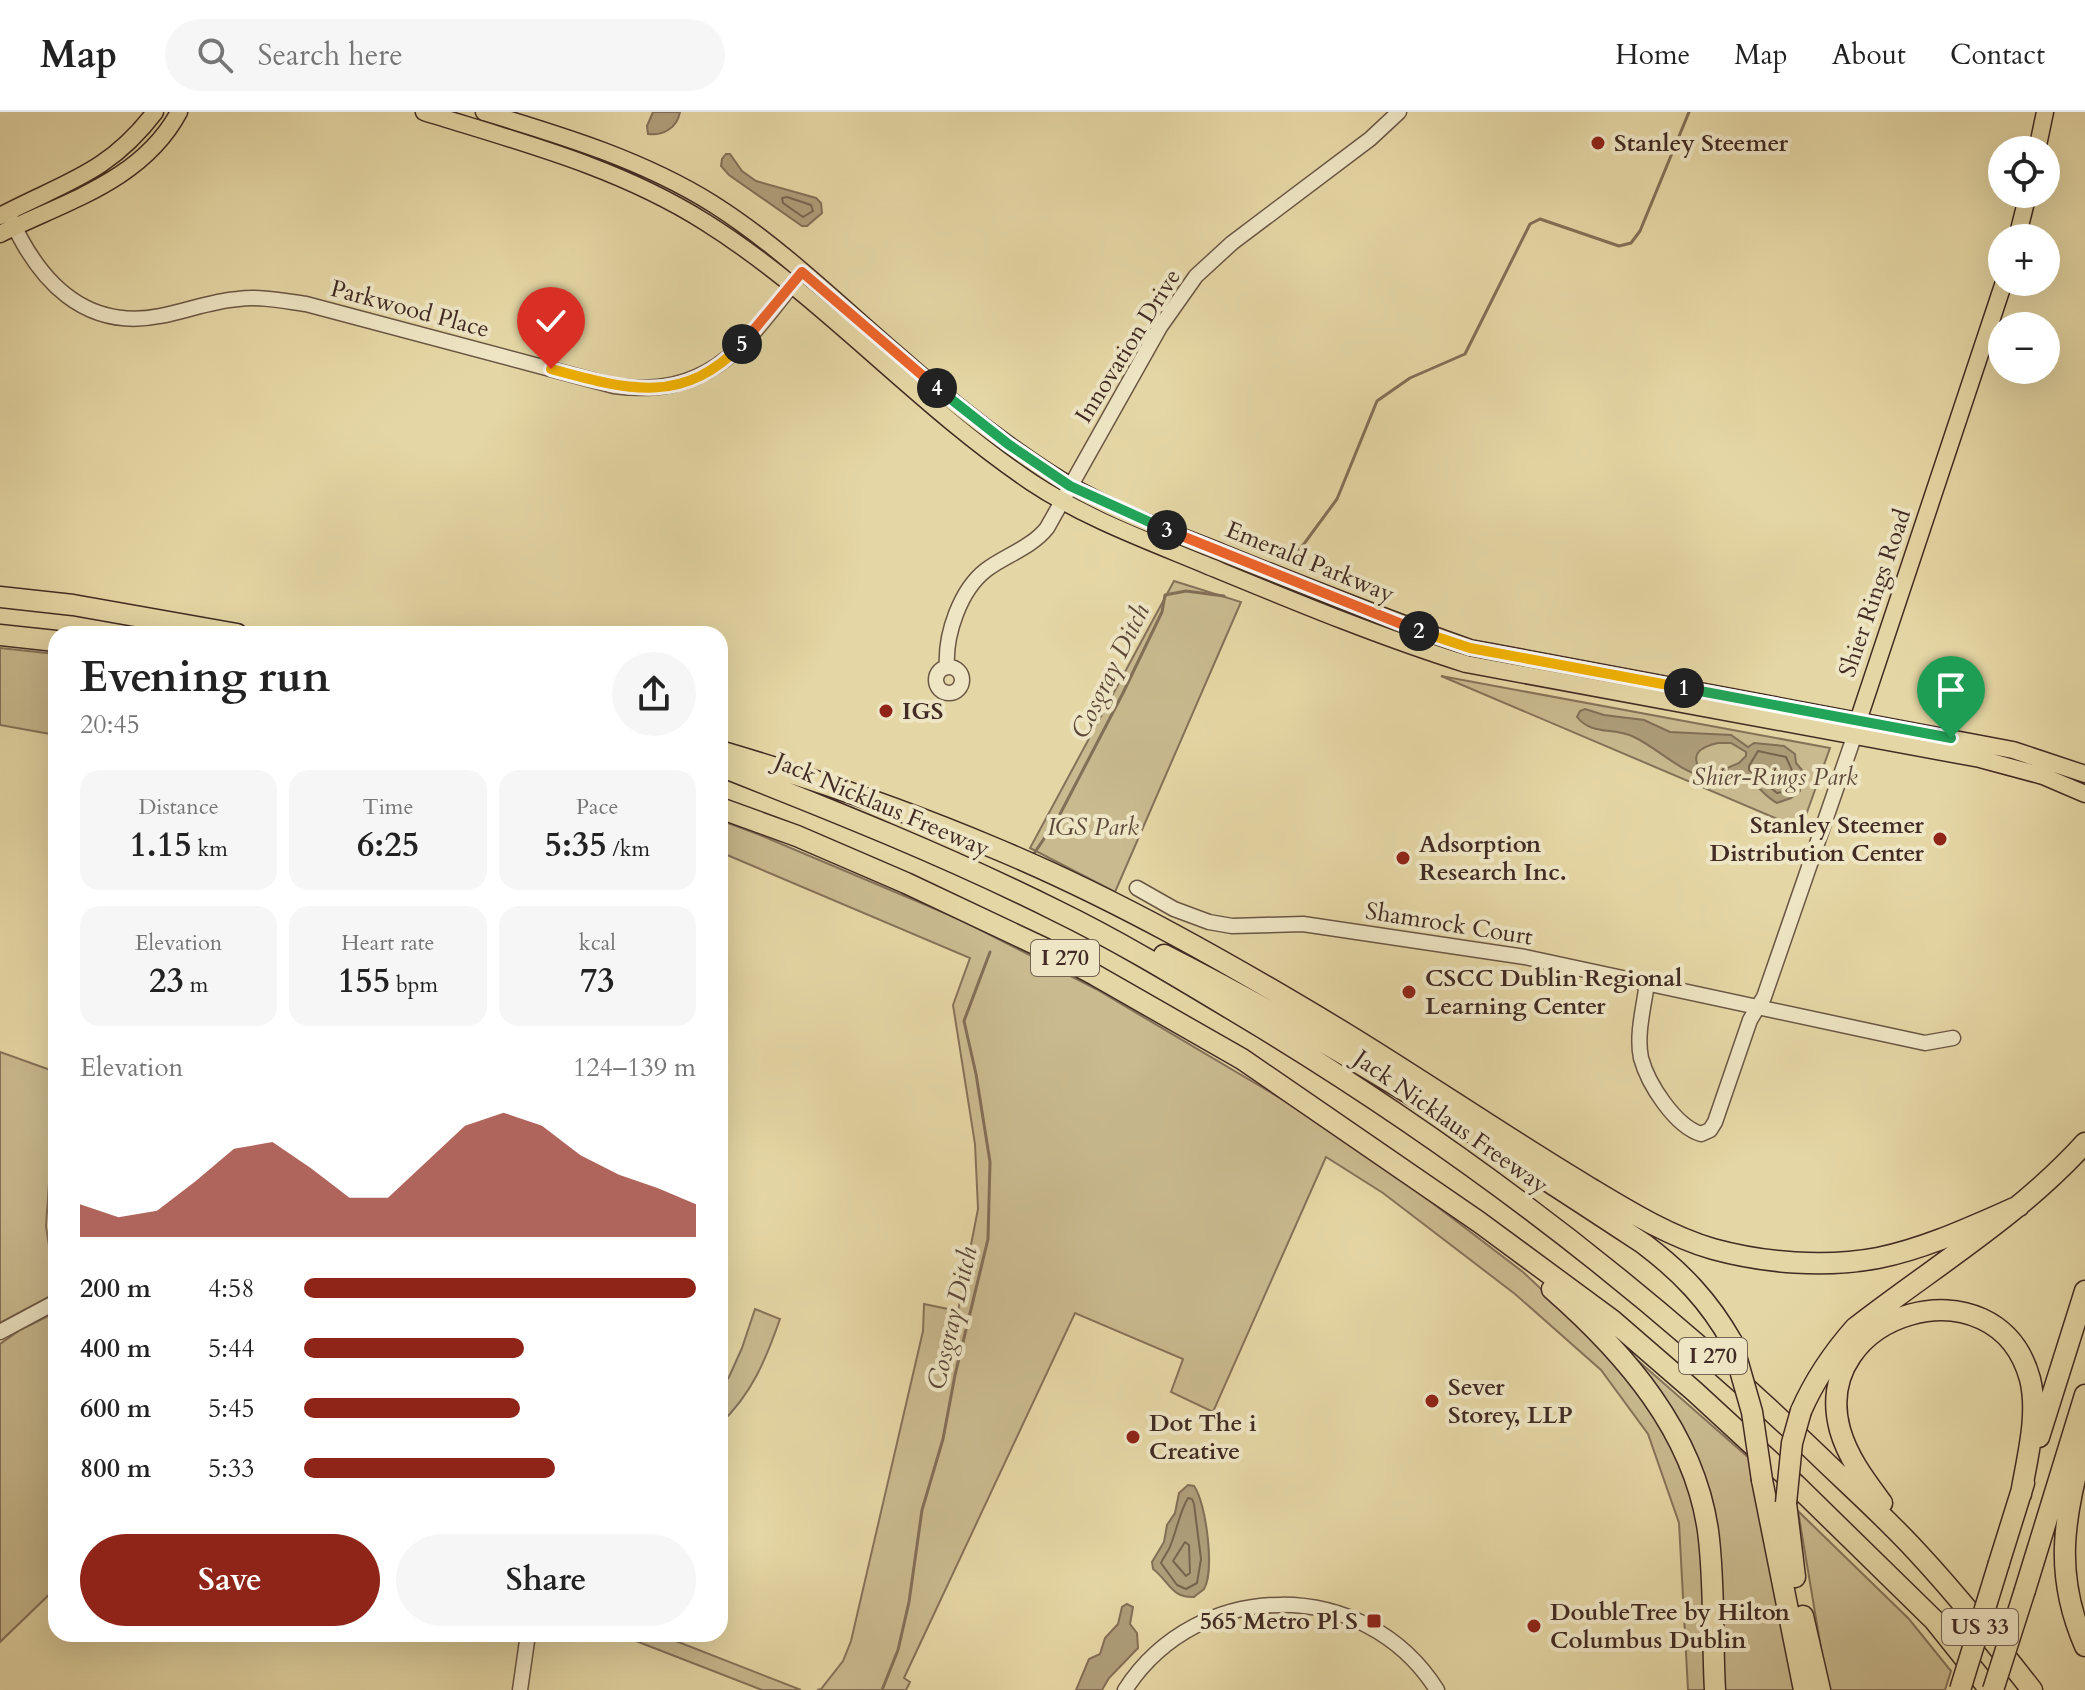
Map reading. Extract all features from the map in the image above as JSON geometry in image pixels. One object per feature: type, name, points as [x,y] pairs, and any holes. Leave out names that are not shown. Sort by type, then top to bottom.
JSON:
[{"type":"highway","points":[[0,597],[73,605],[192,626]]},
{"type":"highway","points":[[0,635],[48,640]]},
{"type":"highway","points":[[728,754],[931,823],[1068,882],[1331,1025],[1643,1220],[1712,1249],[1781,1261],[1830,1263],[1878,1258],[1943,1239],[2019,1206]]},
{"type":"highway","name":"Jack Nicklaus Freeway","points":[[728,769],[889,832],[1061,912],[1309,1056],[1495,1183],[1575,1241],[1754,1393],[1915,1549],[1988,1633],[2032,1690]]},
{"type":"highway","name":"I 270","points":[[728,811],[797,836],[906,883],[1095,975],[1242,1059],[1462,1210],[1612,1320],[1694,1391],[1795,1484],[1934,1620],[1992,1690]]},
{"type":"highway","points":[[992,880],[1079,915],[1243,995],[1426,1102],[1644,1244],[1698,1290],[1732,1342],[1752,1412],[1762,1480],[1804,1690]]},
{"type":"highway","points":[[1820,1690],[1796,1578],[1786,1503],[1790,1453],[1801,1411],[1815,1381],[1833,1353],[1855,1328],[2019,1206],[2055,1175],[2085,1143]]},
{"type":"highway","points":[[1462,1210],[1558,1294],[1622,1359],[1659,1404],[1683,1446],[1699,1488],[1708,1530],[1713,1580],[1715,1690]]},
{"type":"highway","name":"US 33","points":[[1960,1690],[2085,1291]]},
{"type":"highway","points":[[1915,1549],[1858,1470],[1839,1427],[1837,1404],[1840,1382],[1848,1362],[1863,1342],[1883,1324],[1908,1313],[1937,1309],[1964,1313],[1988,1322],[2006,1336],[2022,1359],[2030,1381],[2033,1408],[2021,1494]]},
{"type":"highway","name":"US 33","points":[[1992,1690],[2085,1395]]},
{"type":"highway","points":[[2085,1439],[2064,1529],[2064,1555],[2073,1612],[2085,1646]]},
{"type":"main road","points":[[5,222],[111,158],[138,135],[155,112]]},
{"type":"main road","points":[[5,222],[121,176],[152,150],[179,112]]},
{"type":"main road","name":"Emerald Parkway","points":[[424,112],[629,180],[797,278]]},
{"type":"main road","name":"Emerald Parkway","points":[[484,112],[608,152],[664,177],[715,205],[797,278],[1102,521],[1404,645],[1466,664],[1995,762],[2043,776],[2085,794]]},
{"type":"main road","points":[[2040,136],[2045,112]]},
{"type":"main road","name":"Shier Rings Road","points":[[1854,737],[1999,296]]},
{"type":"main road","name":"Emerald Parkway","points":[[1066,493],[1112,507],[1294,582],[1470,648],[2013,750],[2085,774]]},
{"type":"street","name":"Innovation Drive","points":[[947,666],[949,638],[963,600],[975,580],[1038,540],[1160,327],[1196,276],[1257,223],[1370,139],[1399,112]]},
{"type":"street","name":"Parkwood Place","points":[[5,222],[39,271],[60,291],[81,305],[121,318],[159,317],[212,302],[243,298],[306,304],[595,381],[632,388],[683,384],[707,373],[740,346],[797,278]]},
{"type":"street","name":"Shier Rings Road","points":[[1647,983],[1641,1056],[1649,1077],[1668,1108],[1682,1125],[1701,1134],[1710,1130],[1715,1122],[1750,1020],[1764,997],[1854,737]]},
{"type":"street","name":"Shamrock Court","points":[[1137,888],[1174,909],[1209,922],[1232,926],[1303,924],[1525,957],[1925,1043],[1953,1038]]},
{"type":"street","points":[[0,1332],[48,1306]]},
{"type":"street","points":[[1125,1690],[1155,1655],[1180,1635],[1233,1610],[1265,1605],[1326,1608],[1359,1620],[1398,1646],[1431,1679],[1437,1690]]},
{"type":"street","points":[[520,1690],[527,1642]]},
{"type":"green space","name":"IGS Park","points":[[1174,581],[1241,602],[1115,892],[1030,848]]},
{"type":"green space","points":[[0,648],[48,653],[48,734],[0,725]]},
{"type":"green space","name":"Shier-Rings Park","points":[[1441,676],[1830,748],[1801,829]]},
{"type":"green space","points":[[728,823],[959,919],[1096,989],[1346,1137],[1523,1272],[1610,1354],[1663,1422],[1698,1508],[1710,1690],[1688,1690],[1679,1523],[1648,1434],[1601,1370],[1515,1294],[1383,1193],[1326,1157],[1213,1412],[1171,1392],[1183,1359],[1075,1313],[904,1678],[910,1682],[906,1690],[817,1690],[843,1661],[851,1641],[923,1331],[924,1304],[958,1311],[978,1209],[975,1144],[953,1005],[970,958],[728,855]]},
{"type":"green space","points":[[0,1052],[48,1069],[48,1297],[0,1323]]},
{"type":"green space","points":[[755,1309],[780,1319],[757,1375],[728,1416],[728,1378]]},
{"type":"green space","points":[[48,1316],[48,1596],[0,1642],[0,1344]]},
{"type":"green space","points":[[1627,1351],[1749,1458],[1794,1690],[1722,1690],[1712,1514]]},
{"type":"green space","points":[[1798,1511],[1909,1619],[1951,1671],[1945,1690],[1828,1690]]},
{"type":"green space","points":[[639,1642],[678,1642],[801,1690],[762,1690]]},
{"type":"water","points":[[653,112],[680,112],[668,130],[648,134],[647,126]]},
{"type":"water","points":[[726,154],[730,154],[742,171],[756,181],[816,198],[821,203],[822,213],[807,226],[802,226],[729,175],[721,166]]},
{"type":"water","points":[[1585,709],[1604,715],[1644,720],[1670,732],[1731,735],[1748,747],[1754,743],[1784,746],[1795,754],[1796,763],[1802,770],[1800,791],[1777,803],[1743,777],[1710,778],[1695,774],[1634,737],[1589,727],[1577,717]],"holes":[[[1718,743],[1731,743],[1746,752],[1739,763],[1716,773],[1699,768],[1696,758],[1700,751]]]},
{"type":"water","points":[[1188,1485],[1194,1486],[1202,1506],[1209,1553],[1204,1589],[1194,1597],[1175,1592],[1153,1569],[1152,1562],[1164,1542],[1179,1493]]},
{"type":"water","points":[[1127,1604],[1133,1607],[1130,1624],[1137,1633],[1138,1648],[1109,1678],[1102,1690],[1076,1690],[1089,1659],[1100,1654],[1105,1638],[1118,1624],[1122,1607]]},
{"type":"waterway","name":"Cosgray Ditch","points":[[1295,556],[1337,499],[1377,401],[1410,378],[1465,354],[1530,224],[1540,219],[1619,246],[1631,243],[1640,231],[1689,112]]},
{"type":"waterway","name":"Cosgray Ditch","points":[[1033,855],[1058,818],[1123,693],[1162,612],[1165,595],[1186,591],[1224,596]]},
{"type":"waterway","name":"Cosgray Ditch","points":[[882,1690],[898,1650],[909,1602],[922,1510],[943,1439],[988,1239],[990,1162],[964,1021],[990,952]]},
{"type":"place","name":"Stanley Steemer","points":[[1598,143]]},
{"type":"place","name":"IGS","points":[[886,711]]},
{"type":"place","name":"Stanley Steemer Distribution Center","points":[[1940,839]]},
{"type":"place","name":"Adsorption Research Inc.","points":[[1403,858]]},
{"type":"place","name":"CSCC Dublin Regional Learning Center","points":[[1409,992]]},
{"type":"place","name":"Sever Storey, LLP","points":[[1432,1401]]},
{"type":"place","name":"Dot The i Creative","points":[[1133,1437]]},
{"type":"place","name":"565 Metro Pl S","points":[[1374,1621]]},
{"type":"place","name":"DoubleTree by Hilton Columbus Dublin","points":[[1534,1626]]},
{"type":"route","points":[[551,369],[614,386],[649,389],[683,384],[700,377],[728,358],[802,272],[901,359],[1046,471],[1112,507],[1248,563],[1470,648],[1951,738]]}]
